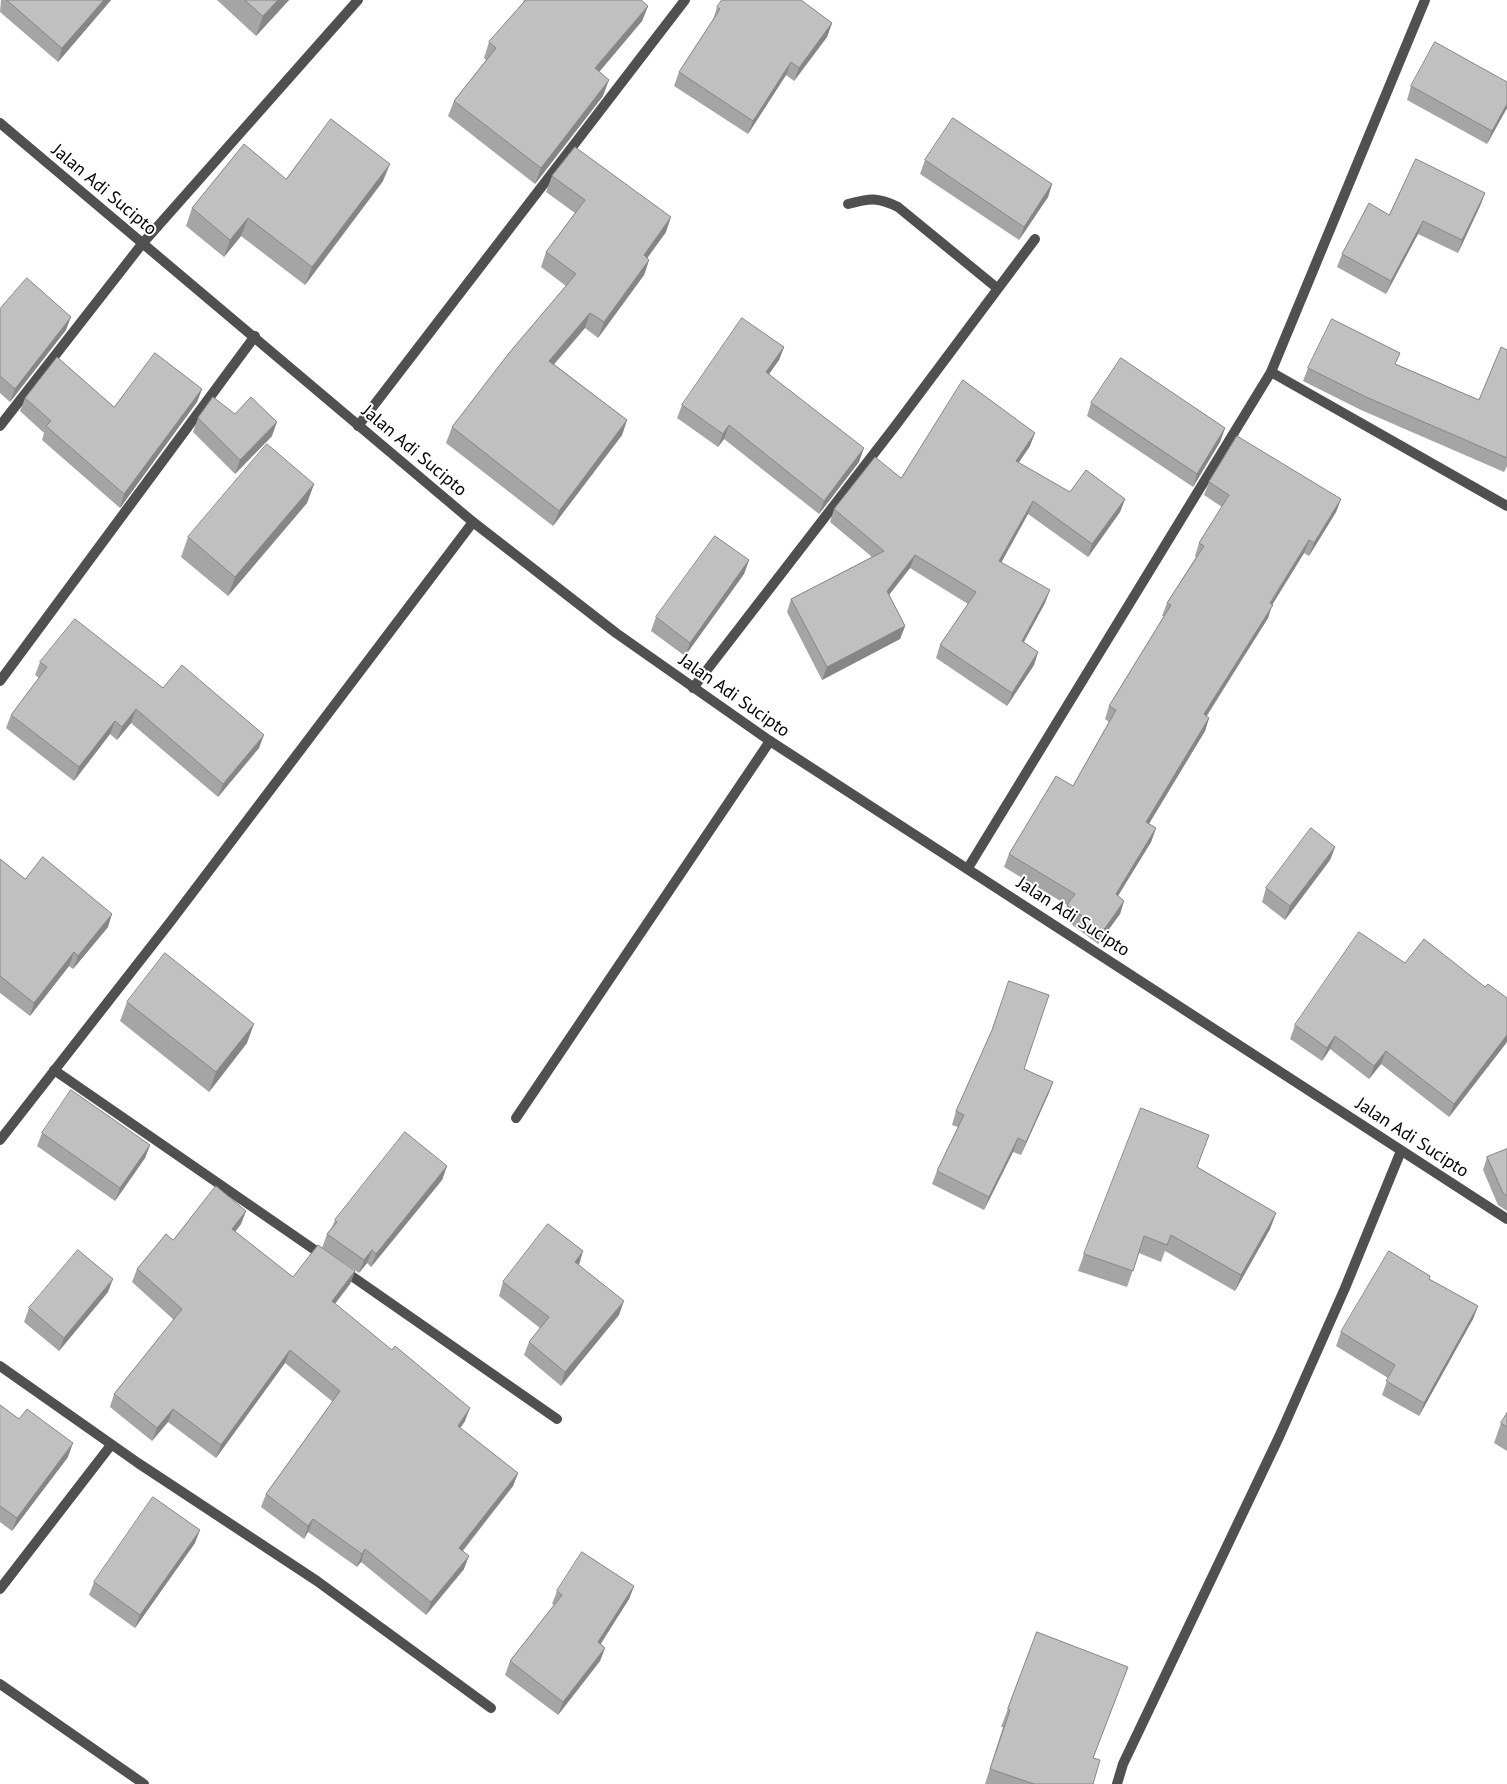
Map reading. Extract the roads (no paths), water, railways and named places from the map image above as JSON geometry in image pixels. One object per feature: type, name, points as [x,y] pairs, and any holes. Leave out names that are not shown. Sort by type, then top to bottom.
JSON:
[{"type":"street","points":[[0,426],[142,244],[358,0]]},
{"type":"street","points":[[358,426],[685,0]]},
{"type":"street","points":[[968,868],[1271,372],[1425,0]]},
{"type":"street","name":"Jalan Adi Sucipto","points":[[0,123],[142,244],[255,336],[358,426],[473,522],[616,633],[770,741],[1507,1219]]},
{"type":"street","points":[[848,204],[868,198],[883,200],[898,208],[997,288]]},
{"type":"street","points":[[693,688],[896,425],[1035,239]]},
{"type":"street","points":[[0,681],[255,336]]},
{"type":"street","points":[[1271,372],[1507,506]]},
{"type":"street","points":[[0,1140],[473,522]]},
{"type":"street","points":[[516,1118],[770,741]]},
{"type":"street","points":[[54,1070],[557,1419]]},
{"type":"street","points":[[1117,1784],[1123,1764],[1279,1437],[1345,1288],[1401,1151]]},
{"type":"street","points":[[0,1366],[111,1445],[317,1581],[491,1708]]},
{"type":"street","points":[[0,1588],[111,1445]]},
{"type":"street","points":[[0,1684],[144,1784]]}]
